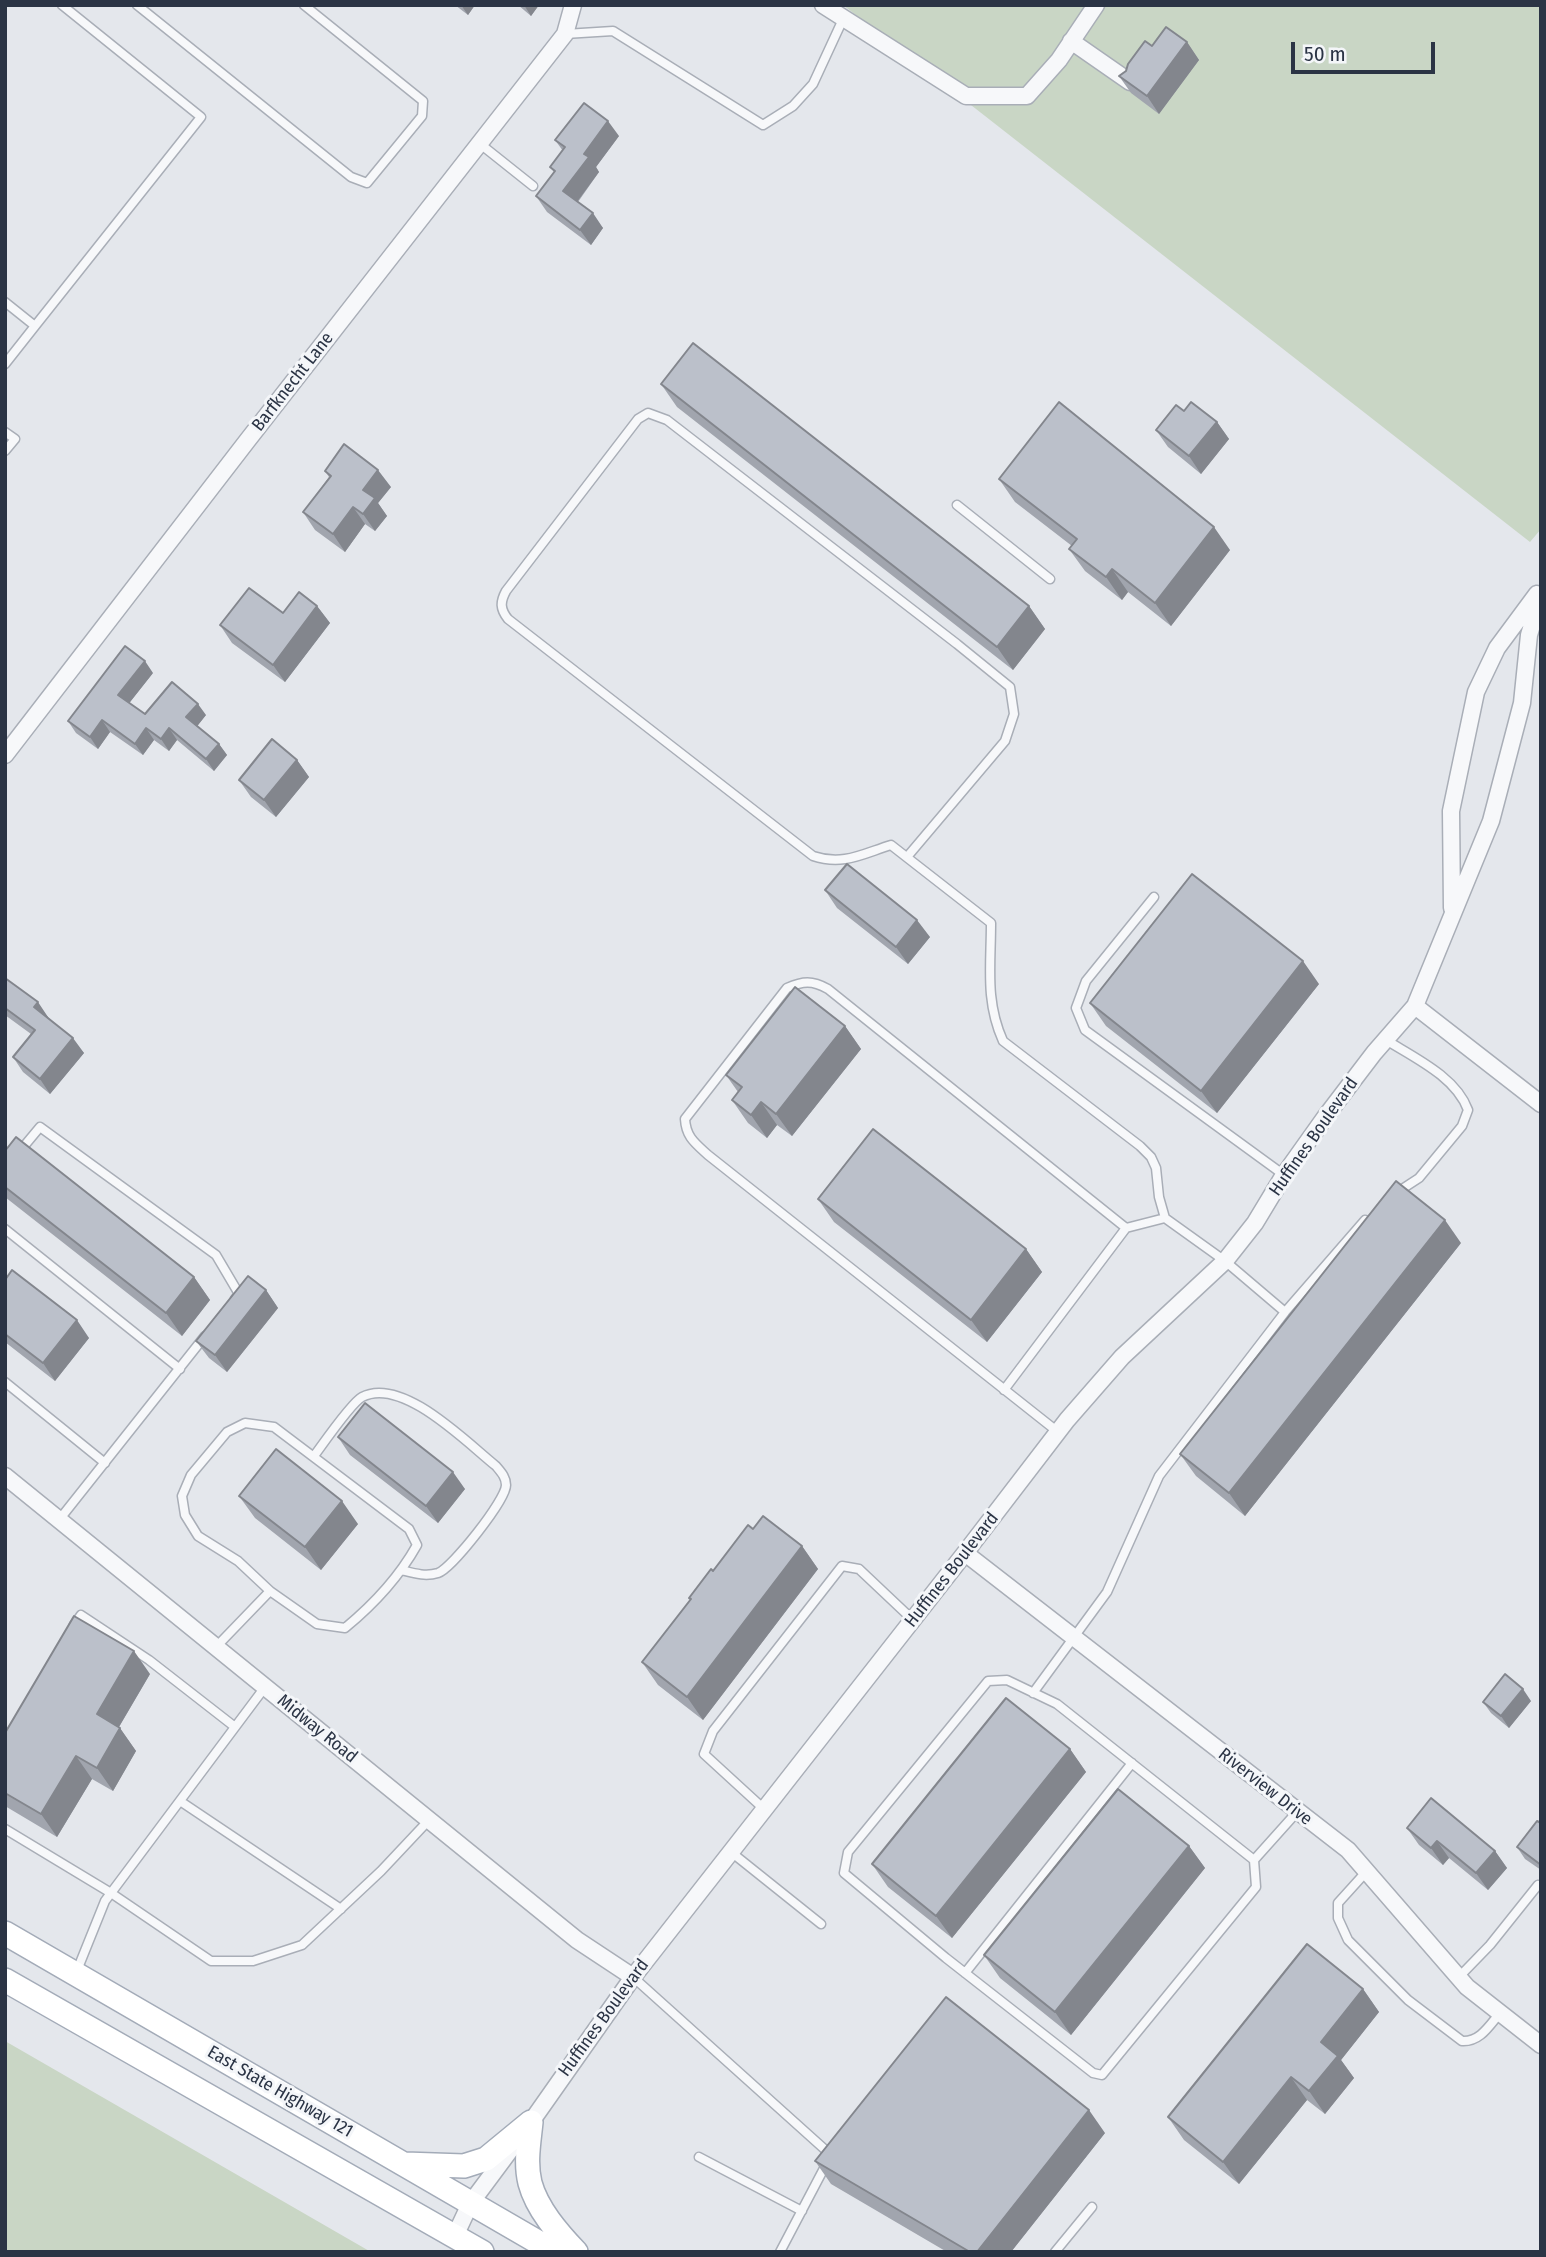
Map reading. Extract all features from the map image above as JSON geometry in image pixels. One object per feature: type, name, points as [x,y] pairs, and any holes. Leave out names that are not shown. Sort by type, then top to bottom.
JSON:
[{"type":"main road","name":"East State Highway 121","points":[[5,1933],[555,2252]]},
{"type":"main road","points":[[5,1980],[482,2252]]},
{"type":"main road","points":[[402,2164],[464,2166],[486,2158],[531,2122]]},
{"type":"main road","points":[[531,2122],[528,2162],[530,2184],[545,2214],[576,2252]]},
{"type":"street","name":"Barfknecht Lane","points":[[5,755],[565,34],[573,5]]},
{"type":"street","points":[[823,5],[966,96],[1027,96],[1059,60],[1096,5]]},
{"type":"street","points":[[1071,41],[1130,82]]},
{"type":"street","name":"Huffines Boulevard","points":[[1452,914],[1451,810],[1476,692],[1497,648],[1541,589]]},
{"type":"street","name":"Huffines Boulevard","points":[[455,2236],[470,2204],[633,1977],[1058,1432],[1122,1357],[1225,1261],[1255,1223],[1284,1175],[1326,1116],[1415,1006],[1491,821],[1522,703],[1530,635],[1541,595]]},
{"type":"street","points":[[1415,1006],[1541,1104]]},
{"type":"street","name":"Midway Road","points":[[5,1476],[577,1940],[633,1977]]},
{"type":"street","name":"Riverview Drive","points":[[965,1553],[1348,1850],[1458,1978],[1541,2045]]},
{"type":"lane","points":[[5,364],[201,117],[62,5]]},
{"type":"lane","points":[[137,5],[351,177],[367,183],[422,116],[423,101],[304,5]]},
{"type":"lane","points":[[565,34],[613,31],[763,125],[793,106],[813,84],[844,17]]},
{"type":"lane","points":[[479,143],[533,186]]},
{"type":"lane","points":[[5,302],[35,326]]},
{"type":"lane","points":[[907,858],[1005,741],[1014,714],[1010,687],[957,643],[667,420],[648,413],[638,419],[506,591],[501,600],[502,611],[508,619],[813,856],[828,861],[841,861],[891,845],[907,858],[991,923],[990,1000],[1003,1041],[1140,1146],[1151,1157],[1156,1168],[1159,1197],[1165,1218],[1225,1261],[1285,1312]]},
{"type":"lane","points":[[5,432],[15,439],[5,452]]},
{"type":"lane","points":[[957,505],[1050,579]]},
{"type":"lane","points":[[1154,897],[1086,981],[1076,1008],[1085,1030],[1284,1175]]},
{"type":"lane","points":[[1058,1432],[708,1155],[691,1140],[685,1119],[787,988],[801,982],[815,982],[828,989],[1126,1228]]},
{"type":"lane","points":[[1386,1040],[1437,1073],[1463,1096],[1468,1110],[1462,1126],[1419,1178],[1391,1195]]},
{"type":"lane","points":[[5,1169],[40,1127],[216,1255],[239,1294],[230,1305]]},
{"type":"lane","points":[[1033,1693],[1107,1592],[1159,1476],[1285,1312],[1373,1211]]},
{"type":"lane","points":[[1004,1390],[1126,1228],[1165,1218]]},
{"type":"lane","points":[[5,1229],[180,1369]]},
{"type":"lane","points":[[59,1520],[214,1326]]},
{"type":"lane","points":[[5,1382],[105,1463]]},
{"type":"lane","points":[[314,1457],[359,1398],[376,1392],[408,1399],[496,1466],[505,1478],[506,1488],[497,1508],[441,1573],[426,1576],[401,1570]]},
{"type":"lane","points":[[245,1423],[274,1427],[409,1529],[417,1545],[401,1570],[365,1612],[345,1628],[317,1624],[270,1591],[238,1561],[198,1536],[184,1515],[181,1496],[191,1475],[228,1432],[245,1423]]},
{"type":"lane","points":[[764,1809],[704,1754],[713,1731],[842,1566],[859,1569],[913,1620]]},
{"type":"lane","points":[[216,1647],[270,1591]]},
{"type":"lane","points":[[67,1636],[81,1615],[149,1660],[235,1727]]},
{"type":"lane","points":[[1255,1860],[1057,1704],[1007,1681],[988,1681],[848,1852],[844,1873],[965,1973],[1093,2073],[1102,2075],[1256,1887],[1255,1860],[1297,1812]]},
{"type":"lane","points":[[76,1973],[105,1901],[265,1687]]},
{"type":"lane","points":[[965,1973],[1132,1763]]},
{"type":"lane","points":[[180,1801],[341,1909]]},
{"type":"lane","points":[[5,1829],[111,1892],[211,1961],[253,1961],[302,1945],[381,1871],[429,1819]]},
{"type":"lane","points":[[731,1852],[821,1924]]},
{"type":"lane","points":[[1366,1872],[1338,1903],[1338,1918],[1348,1940],[1408,2000],[1462,2041],[1470,2041],[1480,2036],[1500,2013]]},
{"type":"lane","points":[[1458,1978],[1490,1945],[1538,1885]]},
{"type":"lane","points":[[633,1977],[831,2155],[780,2252]]},
{"type":"lane","points":[[699,2157],[802,2211]]},
{"type":"lane","points":[[1055,2252],[1092,2207]]},
{"type":"green space","points":[[843,5],[1541,5],[1541,529],[1530,542]]},
{"type":"green space","points":[[5,2041],[371,2252],[5,2252]]},
{"type":"building","points":[[1166,27],[1187,42],[1147,96],[1119,76],[1126,71],[1145,41],[1152,46]]},
{"type":"building","points":[[584,103],[608,121],[584,154],[589,157],[563,191],[593,213],[580,230],[536,196],[555,171],[550,167],[565,147],[555,140]]},
{"type":"building","points":[[693,343],[1029,606],[997,647],[661,384]]},
{"type":"building","points":[[1059,402],[1214,527],[1155,603],[1112,569],[1106,577],[1069,549],[1077,539],[999,479]]},
{"type":"building","points":[[1191,402],[1217,422],[1189,456],[1156,430],[1176,405],[1184,411]]},
{"type":"building","points":[[344,444],[378,470],[363,490],[375,498],[363,514],[353,507],[333,534],[303,512],[331,476],[325,471]]},
{"type":"building","points":[[249,588],[283,613],[299,592],[317,606],[273,665],[220,625]]},
{"type":"building","points":[[125,646],[145,661],[118,695],[145,714],[172,682],[198,704],[186,717],[219,744],[206,759],[169,728],[161,739],[146,728],[135,744],[102,720],[90,737],[68,721]]},
{"type":"building","points":[[272,739],[297,760],[264,800],[239,780]]},
{"type":"building","points":[[847,864],[917,920],[896,947],[825,890]]},
{"type":"building","points":[[1192,874],[1303,961],[1201,1091],[1090,1003]]},
{"type":"building","points":[[5,978],[38,1002],[34,1007],[73,1038],[40,1079],[13,1057],[35,1030],[5,1008]]},
{"type":"building","points":[[795,987],[845,1026],[776,1114],[761,1102],[751,1115],[732,1100],[742,1087],[726,1075]]},
{"type":"building","points":[[873,1129],[1026,1249],[971,1320],[818,1199]]},
{"type":"building","points":[[16,1137],[194,1277],[166,1313],[5,1187],[5,1151]]},
{"type":"building","points":[[1396,1181],[1445,1220],[1229,1493],[1180,1454]]},
{"type":"building","points":[[12,1270],[77,1320],[43,1363],[5,1334],[5,1280]]},
{"type":"building","points":[[248,1276],[266,1290],[215,1355],[196,1341]]},
{"type":"building","points":[[365,1403],[453,1472],[426,1506],[338,1437]]},
{"type":"building","points":[[276,1449],[342,1501],[305,1547],[239,1496]]},
{"type":"building","points":[[763,1516],[802,1546],[687,1697],[642,1662],[711,1569],[713,1571],[748,1525],[753,1529]]},
{"type":"building","points":[[74,1616],[134,1651],[97,1714],[120,1728],[97,1768],[76,1756],[41,1814],[5,1793],[5,1733]]},
{"type":"building","points":[[1505,1674],[1523,1689],[1501,1716],[1483,1702]]},
{"type":"building","points":[[1006,1698],[1070,1749],[936,1916],[872,1864]]},
{"type":"building","points":[[1118,1789],[1189,1846],[1055,2012],[984,1955]]},
{"type":"building","points":[[1431,1798],[1495,1851],[1476,1873],[1437,1841],[1431,1848],[1407,1828]]},
{"type":"building","points":[[1537,1821],[1541,1823],[1541,1865],[1517,1847]]},
{"type":"building","points":[[1307,1944],[1363,1989],[1321,2042],[1338,2056],[1309,2091],[1291,2077],[1223,2162],[1168,2117]]},
{"type":"building","points":[[946,1997],[1089,2110],[977,2252],[970,2252],[815,2161]]}]
